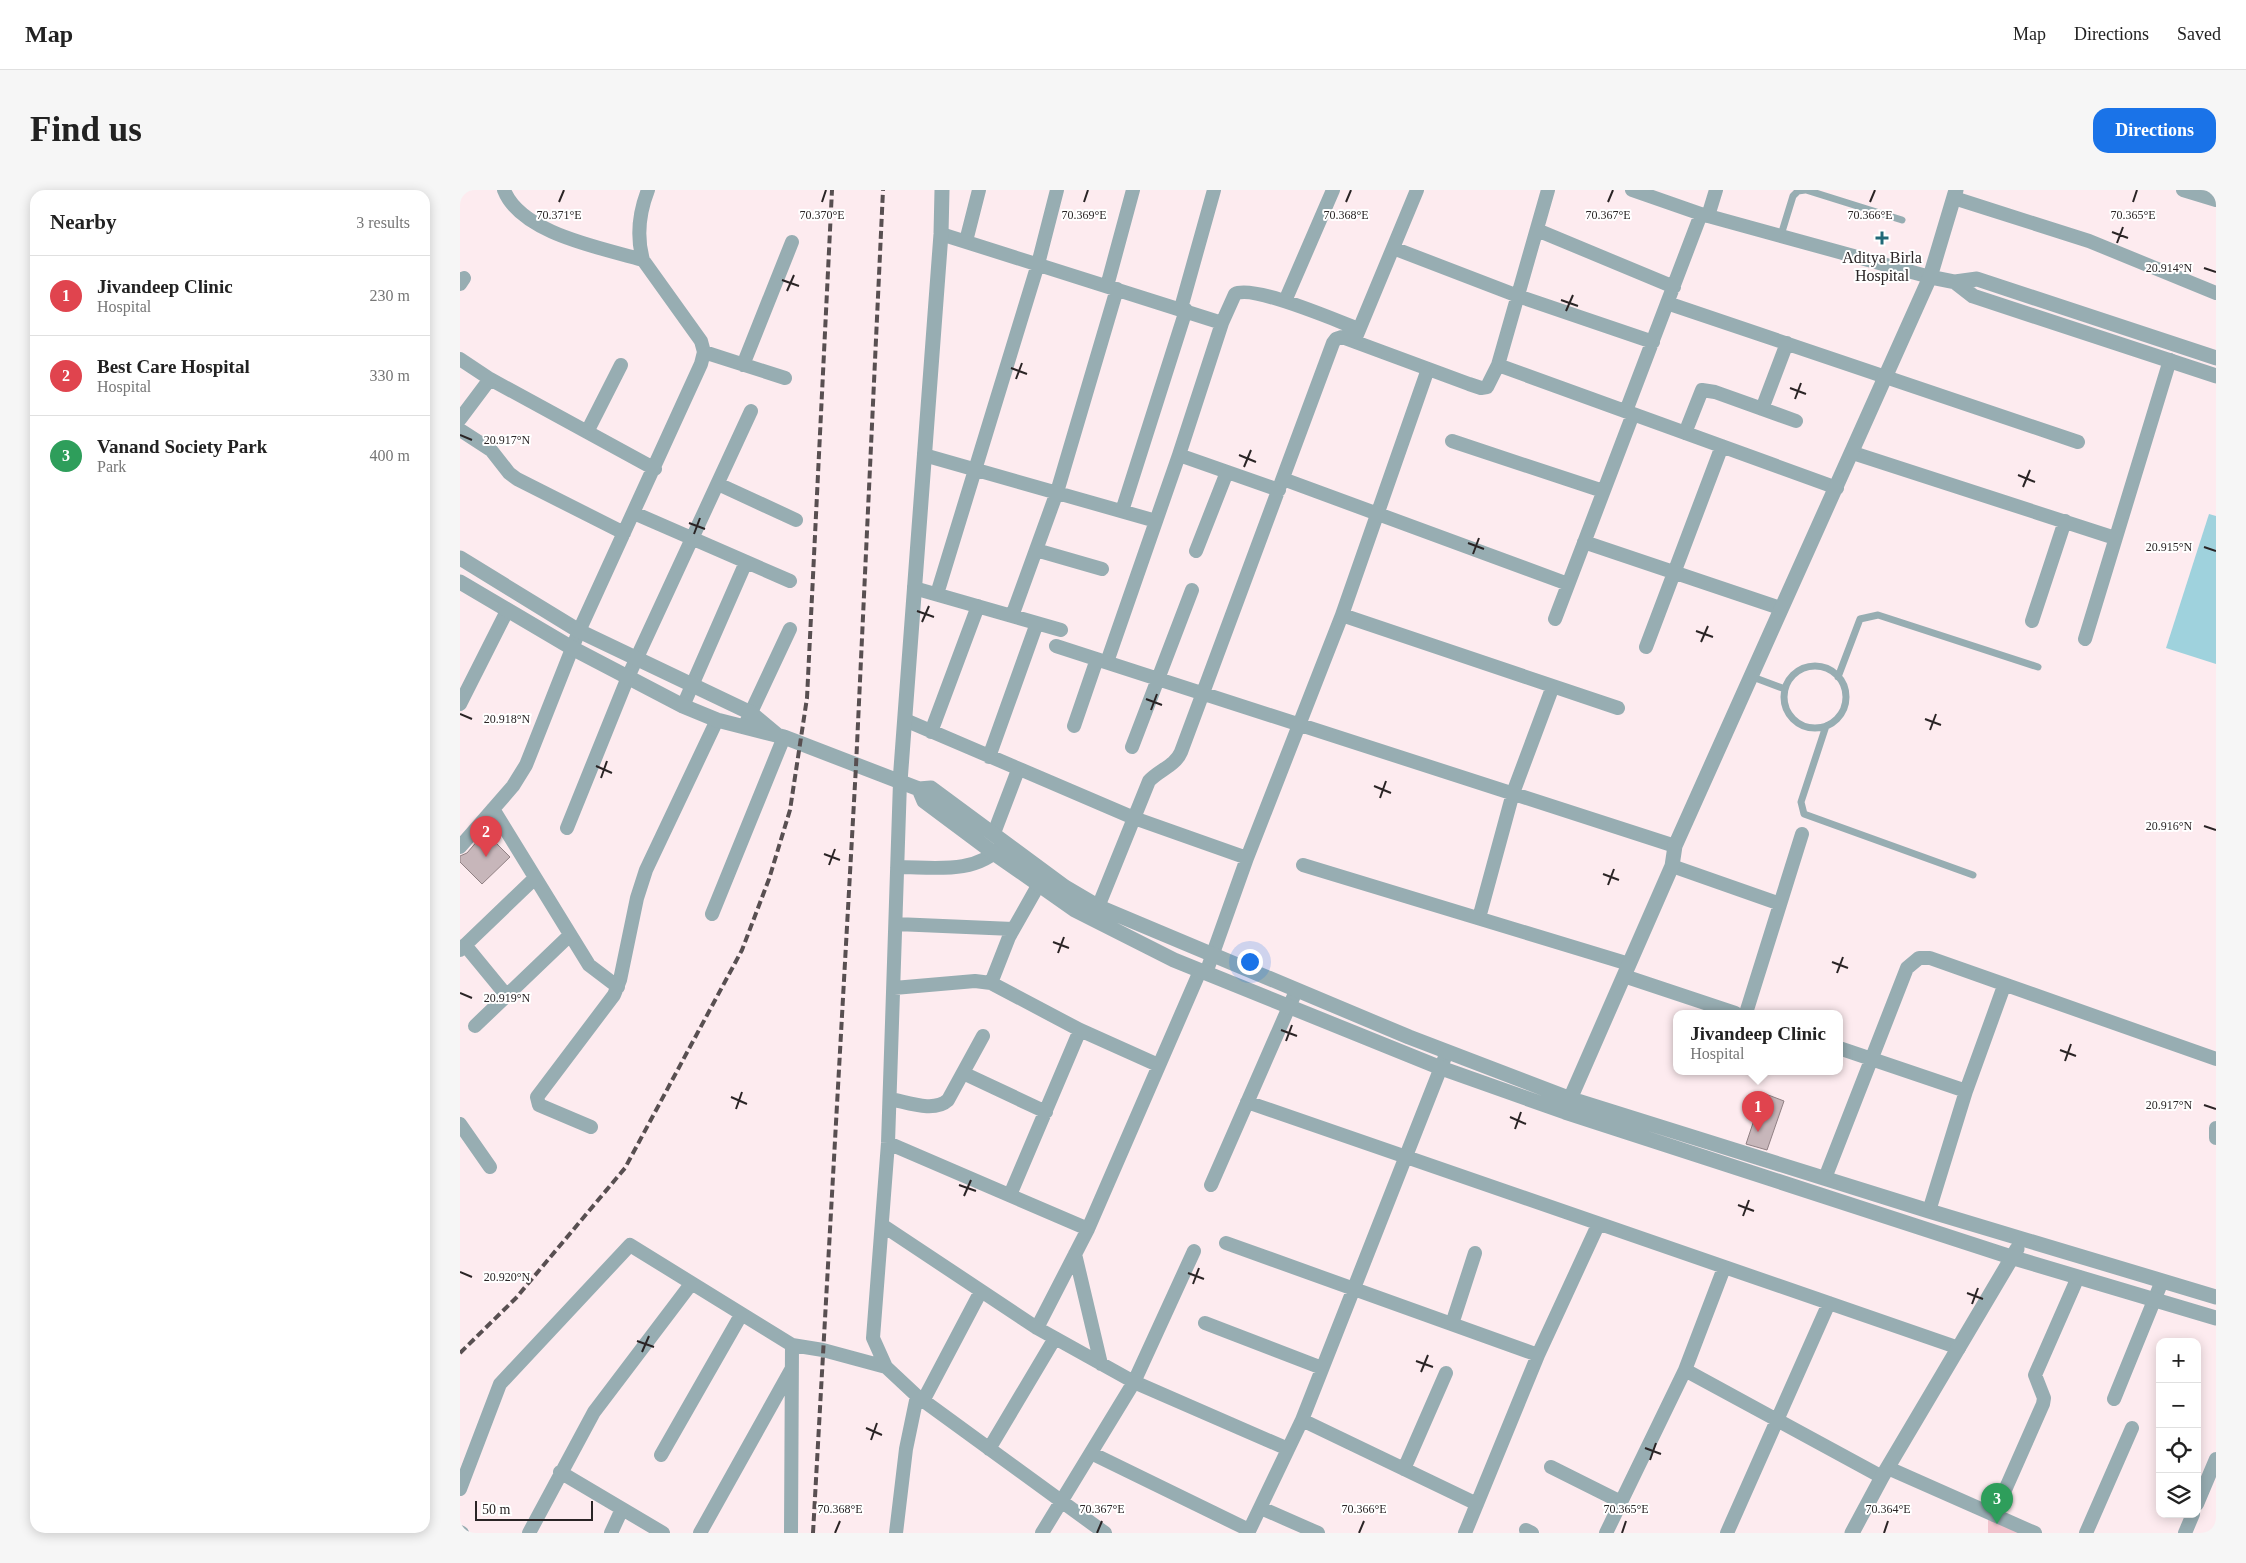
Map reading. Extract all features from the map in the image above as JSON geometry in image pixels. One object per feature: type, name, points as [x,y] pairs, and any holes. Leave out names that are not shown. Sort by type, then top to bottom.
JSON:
[{"type":"street","points":[[504,190],[507,197],[523,214],[540,226],[562,235],[643,260]]},
{"type":"street","points":[[460,847],[513,786],[526,765],[579,631],[655,469],[697,375],[704,352],[701,341],[643,260],[640,249],[639,224],[640,212],[648,190]]},
{"type":"street","points":[[942,190],[941,234],[900,782],[888,1143],[873,1338],[886,1367],[920,1398],[1105,1533]]},
{"type":"street","points":[[966,242],[979,190]]},
{"type":"street","points":[[937,594],[1038,264],[1057,190]]},
{"type":"street","points":[[1012,616],[1057,492],[1112,287],[1133,190]]},
{"type":"street","points":[[1122,511],[1183,309],[1214,190]]},
{"type":"street","points":[[1285,301],[1333,190]]},
{"type":"street","points":[[1357,336],[1417,190]]},
{"type":"street","points":[[1074,726],[1102,661],[1156,521],[1230,300],[1239,291],[1244,290],[1285,301],[1428,370],[1481,388],[1487,386],[1498,365],[1548,190]]},
{"type":"street","points":[[1632,190],[1659,195],[1705,215],[1930,277],[1955,282],[1977,279],[2216,358]]},
{"type":"street","points":[[1555,620],[1630,413],[1652,342],[1716,190]]},
{"type":"street","points":[[2183,190],[2216,200]]},
{"type":"street","points":[[1568,1105],[1672,866],[1675,846],[1780,608],[1853,453],[1930,277],[1955,194],[2089,241],[2216,293]]},
{"type":"street","points":[[1537,230],[1674,287]]},
{"type":"street","points":[[941,234],[1222,322]]},
{"type":"street","points":[[743,365],[792,242]]},
{"type":"street","points":[[1393,248],[1518,296],[1652,342]]},
{"type":"street","points":[[1955,282],[1973,296],[2216,376]]},
{"type":"street","points":[[1667,303],[2078,442]]},
{"type":"street","points":[[1096,913],[1149,781],[1178,758],[1333,343],[1336,339],[1342,337],[1357,336]]},
{"type":"street","points":[[1762,409],[1787,343]]},
{"type":"street","points":[[704,352],[785,378]]},
{"type":"street","points":[[460,359],[490,379],[655,469]]},
{"type":"street","points":[[2085,638],[2170,360]]},
{"type":"street","points":[[587,432],[621,365]]},
{"type":"street","points":[[1498,365],[1837,488]]},
{"type":"street","points":[[1038,1328],[1088,1229],[1158,1065],[1212,956],[1247,858],[1301,725],[1342,615],[1428,370]]},
{"type":"street","points":[[460,419],[490,379]]},
{"type":"street","points":[[1685,433],[1702,390],[1715,392],[1796,421]]},
{"type":"street","points":[[567,828],[628,677],[751,411]]},
{"type":"street","points":[[460,430],[492,450],[509,473],[518,479],[624,533]]},
{"type":"street","points":[[1452,441],[1602,491]]},
{"type":"street","points":[[1646,647],[1676,573],[1722,446]]},
{"type":"street","points":[[1853,453],[2115,538]]},
{"type":"street","points":[[1179,455],[1227,472],[1281,485],[1378,515],[1568,584]]},
{"type":"street","points":[[924,456],[1156,521]]},
{"type":"street","points":[[1196,551],[1227,472]]},
{"type":"street","points":[[718,484],[796,520]]},
{"type":"street","points":[[634,514],[790,581]]},
{"type":"street","points":[[2032,621],[2065,521]]},
{"type":"street","points":[[1584,542],[1780,608]]},
{"type":"street","points":[[1036,550],[1102,569]]},
{"type":"street","points":[[460,558],[579,631],[636,660],[751,713],[781,737]]},
{"type":"street","points":[[683,706],[746,562]]},
{"type":"street","points":[[460,582],[572,648],[683,706],[716,720],[781,737],[919,789],[931,788],[1000,838],[1096,913],[1174,960],[1203,972],[1441,1068],[1724,1147],[2216,1297]]},
{"type":"street","points":[[914,588],[1061,630]]},
{"type":"street","points":[[1132,747],[1192,590]]},
{"type":"street","points":[[931,732],[978,606]]},
{"type":"street","points":[[460,704],[507,611]]},
{"type":"street","points":[[1342,615],[1618,708]]},
{"type":"street","points":[[989,757],[1037,623]]},
{"type":"street","points":[[744,728],[790,629]]},
{"type":"street","points":[[1056,646],[1675,846]]},
{"type":"street","points":[[1479,918],[1513,794],[1553,686]]},
{"type":"street","points":[[591,1127],[539,1105],[537,1097],[609,1003],[618,987],[637,898],[646,870],[716,720]]},
{"type":"street","points":[[905,720],[1018,770],[1134,818],[1247,858]]},
{"type":"street","points":[[712,914],[781,737]]},
{"type":"street","points":[[898,867],[964,867],[983,862],[995,854],[1018,770]]},
{"type":"street","points":[[919,789],[924,801],[1075,910],[1096,913],[1212,956],[1447,1052],[1568,1105],[1718,1162],[2014,1258],[2216,1318]]},
{"type":"street","points":[[493,809],[589,965],[618,987]]},
{"type":"street","points":[[1747,1010],[1802,834]]},
{"type":"street","points":[[1303,865],[1479,918],[1626,970],[1728,1010]]},
{"type":"street","points":[[1672,866],[1780,904]]},
{"type":"street","points":[[507,996],[463,948],[535,878]]},
{"type":"street","points":[[992,983],[1014,929],[1039,884]]},
{"type":"street","points":[[896,924],[1014,929]]},
{"type":"street","points":[[475,1026],[570,935]]},
{"type":"street","points":[[1825,1178],[1870,1058],[1907,968],[1913,961],[1919,958],[1930,958],[2004,986],[2216,1059]]},
{"type":"street","points":[[894,988],[975,981],[992,983],[1080,1030],[1158,1065]]},
{"type":"street","points":[[1929,1211],[1966,1091],[2004,986]]},
{"type":"street","points":[[1211,1185],[1296,990]]},
{"type":"street","points":[[1010,1195],[1080,1030]]},
{"type":"street","points":[[890,1099],[934,1107],[940,1106],[948,1100],[983,1036]]},
{"type":"street","points":[[1843,1049],[1966,1091]]},
{"type":"street","points":[[1091,1453],[1248,1531],[1261,1508],[1302,1420],[1447,1052]]},
{"type":"street","points":[[963,1073],[1046,1112]]},
{"type":"street","points":[[1247,1102],[1598,1225],[1959,1348]]},
{"type":"street","points":[[460,1124],[465,1142],[490,1167]]},
{"type":"street","points":[[2216,1128],[2216,1138]]},
{"type":"street","points":[[888,1143],[1088,1229]]},
{"type":"street","points":[[1718,1162],[1724,1147]]},
{"type":"street","points":[[882,1225],[1038,1328],[1101,1364],[1134,1382],[1288,1449]]},
{"type":"street","points":[[1464,1533],[1538,1355],[1598,1225]]},
{"type":"street","points":[[1852,1533],[1885,1472],[2014,1258],[2021,1239]]},
{"type":"street","points":[[1226,1243],[1538,1355]]},
{"type":"street","points":[[460,1489],[500,1384],[630,1245],[792,1345],[823,1350],[886,1367]]},
{"type":"street","points":[[1042,1533],[1134,1382],[1194,1251]]},
{"type":"street","points":[[1452,1324],[1475,1253]]},
{"type":"street","points":[[1075,1254],[1101,1364]]},
{"type":"street","points":[[1606,1533],[1685,1370],[1724,1268]]},
{"type":"street","points":[[1994,1515],[2043,1404],[2044,1398],[2035,1375],[2078,1277]]},
{"type":"street","points":[[2114,1399],[2162,1281]]},
{"type":"street","points":[[529,1533],[560,1472],[594,1412],[691,1284]]},
{"type":"street","points":[[896,1533],[906,1449],[920,1398],[981,1291]]},
{"type":"street","points":[[1727,1533],[1829,1303]]},
{"type":"street","points":[[661,1455],[741,1315]]},
{"type":"street","points":[[1205,1323],[1322,1368]]},
{"type":"street","points":[[989,1449],[1055,1338]]},
{"type":"street","points":[[791,1533],[792,1345]]},
{"type":"street","points":[[700,1533],[792,1367]]},
{"type":"street","points":[[1685,1370],[1777,1420],[1885,1472],[2035,1533]]},
{"type":"street","points":[[1404,1469],[1446,1373]]},
{"type":"street","points":[[1302,1420],[1477,1504]]},
{"type":"street","points":[[2086,1533],[2132,1428]]},
{"type":"street","points":[[2201,1495],[2216,1460]]},
{"type":"street","points":[[1551,1467],[1621,1502]]},
{"type":"street","points":[[560,1472],[663,1533]]},
{"type":"street","points":[[1261,1508],[1318,1533]]},
{"type":"street","points":[[611,1533],[622,1509]]},
{"type":"street","points":[[2185,1533],[2191,1518]]},
{"type":"lane","points":[[1781,235],[1793,196],[1798,191],[1805,190],[1902,220]]},
{"type":"lane","points":[[1838,677],[1860,619],[1878,615],[2038,667]]},
{"type":"lane","points":[[1812,666],[1822,667],[1838,677],[1845,692],[1844,709],[1840,716],[1826,726],[1807,727],[1791,717],[1786,708],[1785,689],[1795,674],[1812,666]]},
{"type":"lane","points":[[1750,676],[1785,689]]},
{"type":"lane","points":[[1826,726],[1801,802],[1804,814],[1973,875]]},
{"type":"shaded area","points":[[1988,1515],[2024,1533],[1988,1533]]},
{"type":"water","points":[[2209,514],[2216,516],[2216,664],[2166,648]]},
{"type":"building","points":[[485,832],[510,857],[482,884],[460,862],[460,856],[467,853]]},
{"type":"building","points":[[1763,1093],[1784,1101],[1767,1150],[1746,1144]]},
{"type":"railway","points":[[460,1353],[516,1298],[625,1168],[742,950],[769,879],[790,810],[807,698],[832,190]]},
{"type":"railway","points":[[813,1533],[856,766],[883,190]]},
{"type":"place","name":"Aditya Birla Hospital","points":[[1882,238]]},
{"type":"place","name":"Best Care Hospital","points":[[486,857]]},
{"type":"place","name":"Jivandeep Clinic","points":[[1758,1132]]},
{"type":"place","name":"Vanand Society Park","points":[[1997,1524]]}]
